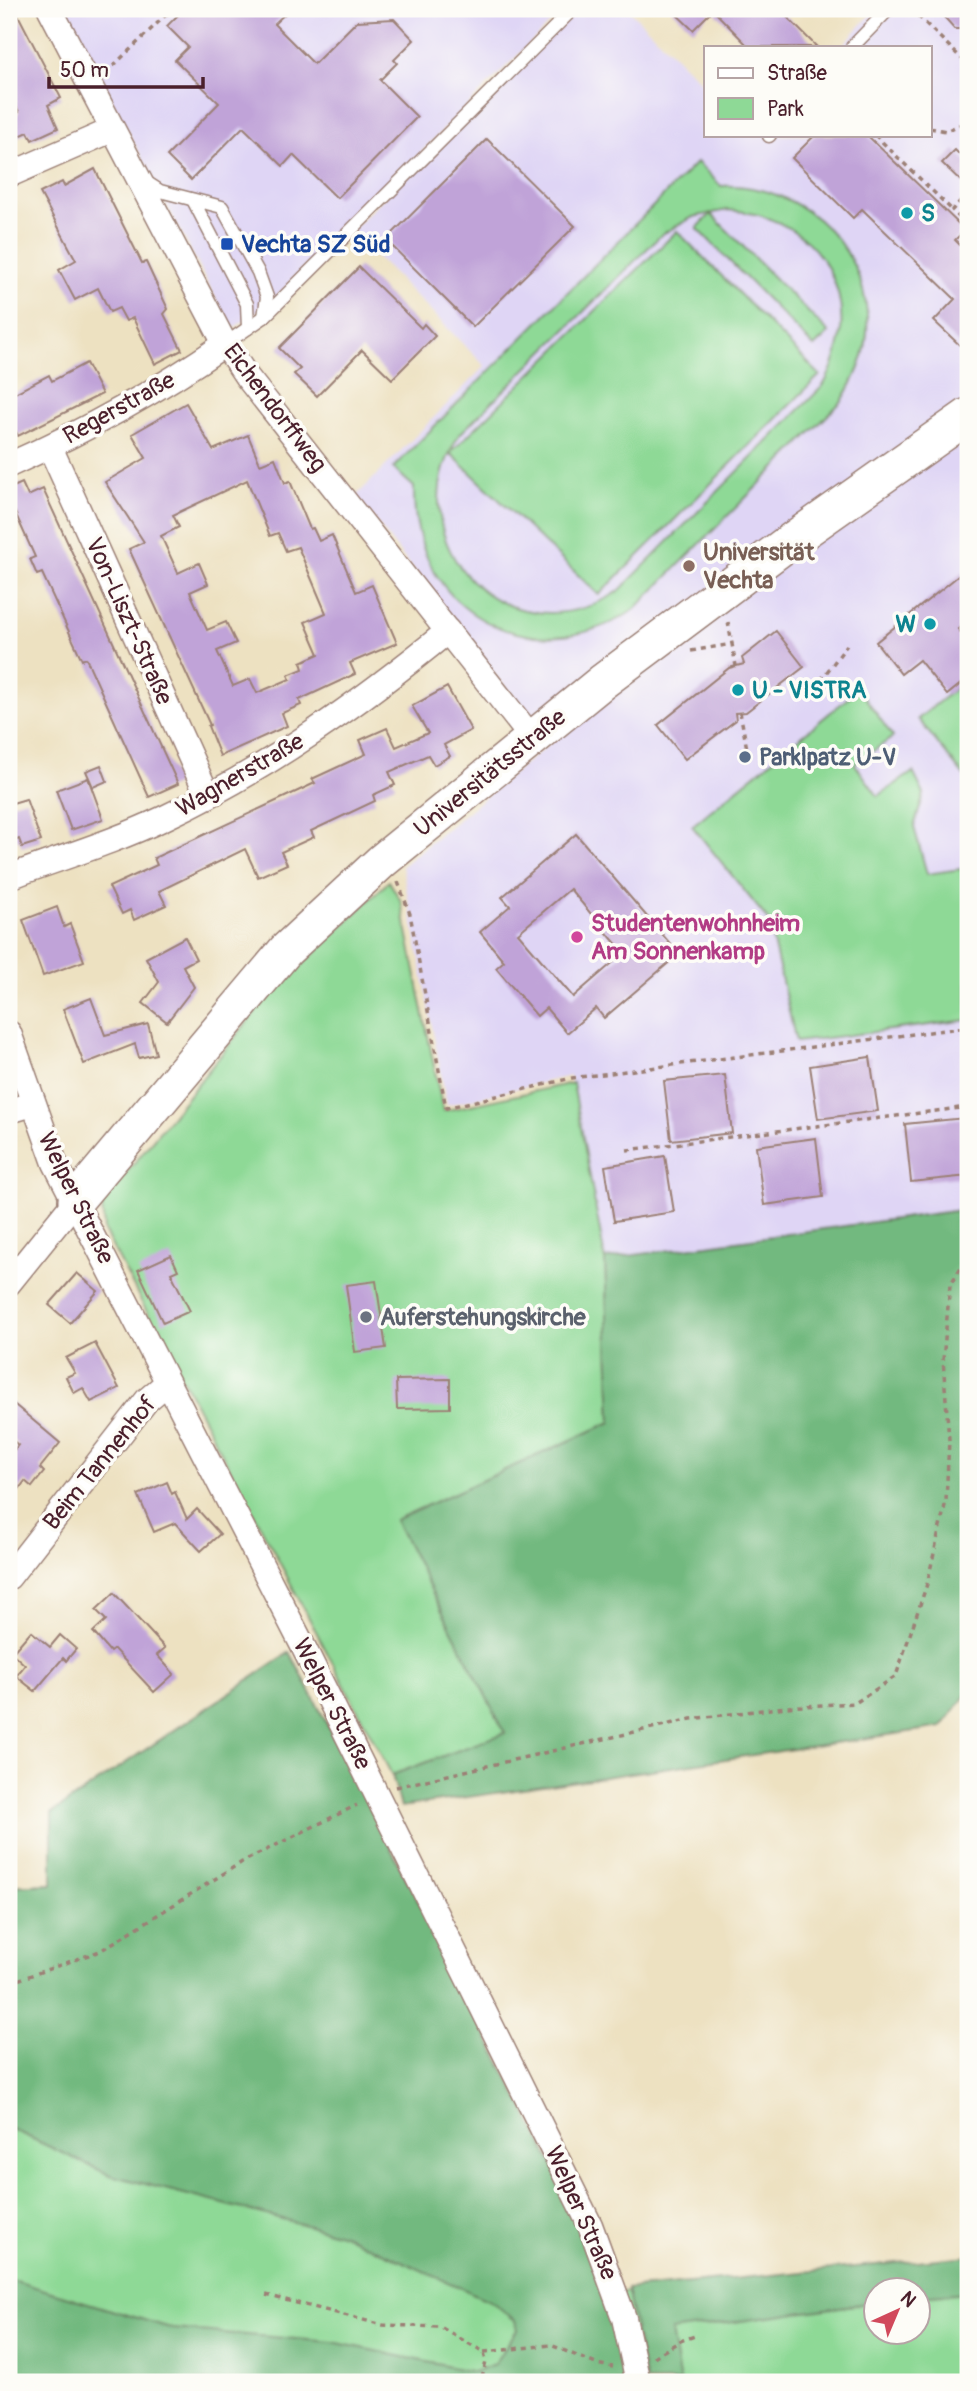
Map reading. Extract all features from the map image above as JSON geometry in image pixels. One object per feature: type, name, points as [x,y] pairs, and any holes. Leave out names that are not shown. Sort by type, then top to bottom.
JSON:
[{"type":"street","name":"Eichendorffweg","points":[[50,9],[89,89],[225,344],[253,386],[531,737]]},
{"type":"street","points":[[9,175],[111,130]]},
{"type":"street","name":"Regerstraße","points":[[9,465],[50,447],[196,364],[225,344]]},
{"type":"street","name":"Universitätsstraße","points":[[76,1200],[286,950],[382,861],[531,737],[785,545],[968,416]]},
{"type":"street","name":"Von-Liszt-Straße","points":[[50,447],[208,796]]},
{"type":"street","name":"Wagnerstraße","points":[[9,877],[161,820],[208,796],[278,756],[346,711],[448,631]]},
{"type":"street","name":"Welper Straße","points":[[9,1033],[55,1163],[378,1795],[590,2225],[624,2318],[636,2373]]},
{"type":"street","points":[[9,1111],[33,1104]]},
{"type":"street","points":[[9,1283],[76,1200]]},
{"type":"street","name":"Beim Tannenhof","points":[[9,1577],[147,1401],[167,1383]]},
{"type":"lane","points":[[225,344],[264,317],[573,9]]},
{"type":"lane","points":[[853,46],[889,9]]},
{"type":"lane","points":[[138,177],[160,191],[222,206],[258,271],[267,297],[264,317]]},
{"type":"lane","points":[[193,200],[247,304],[248,328]]},
{"type":"path","points":[[89,89],[172,9]]},
{"type":"path","points":[[911,9],[962,59]]},
{"type":"path","points":[[932,128],[946,131],[968,121]]},
{"type":"path","points":[[876,136],[968,226]]},
{"type":"path","points":[[952,210],[968,193]]},
{"type":"path","points":[[728,619],[736,666]]},
{"type":"path","points":[[685,652],[732,644]]},
{"type":"path","points":[[818,690],[821,680],[846,645]]},
{"type":"path","points":[[740,712],[747,749]]},
{"type":"path","points":[[382,861],[396,877],[410,914],[446,1108],[572,1078],[968,1027]]},
{"type":"path","points":[[627,1150],[968,1107]]},
{"type":"path","points":[[9,1983],[100,1951],[242,1862],[402,1784],[691,1719],[786,1707],[855,1703],[896,1676],[927,1584],[946,1501],[949,1440],[943,1360],[950,1285],[968,1256]]},
{"type":"path","points":[[266,2295],[383,2325],[440,2327],[484,2352],[551,2345],[596,2364],[636,2373],[650,2360],[680,2341],[695,2336]]},
{"type":"path","points":[[481,2382],[486,2362],[484,2352]]},
{"type":"shaded area","points":[[64,9],[564,9],[270,303],[232,329]]},
{"type":"shaded area","name":"Universität Vechta","points":[[573,9],[628,9],[704,85],[704,136],[757,138],[932,136],[932,46],[842,46],[876,9],[968,9],[968,1209],[605,1259],[570,1076],[447,1105],[402,866],[553,741],[496,676],[356,496],[485,366],[351,231]]},
{"type":"green space","points":[[697,162],[721,186],[752,188],[781,197],[807,211],[830,231],[848,254],[860,281],[867,311],[866,342],[857,373],[842,401],[634,610],[595,629],[555,637],[518,633],[484,620],[455,599],[432,568],[418,531],[414,487],[393,468]],"holes":[[[728,210],[761,216],[790,229],[812,247],[829,270],[839,296],[841,325],[836,355],[823,386],[619,591],[578,609],[538,612],[502,602],[472,581],[451,551],[440,515],[442,475],[460,434],[662,234],[693,217]]]},
{"type":"green space","points":[[711,214],[829,333],[814,347],[697,228]]},
{"type":"green space","points":[[677,231],[820,375],[599,595],[450,453]]},
{"type":"green space","points":[[968,678],[968,771],[964,776],[918,719]]},
{"type":"green space","points":[[859,689],[893,737],[855,764],[878,796],[913,772],[924,794],[914,827],[927,874],[968,868],[968,1020],[796,1042],[768,920],[692,826]]},
{"type":"green space","points":[[389,881],[401,901],[443,1111],[573,1083],[605,1259],[611,1422],[395,1520],[506,1733],[392,1775],[104,1231],[102,1203],[265,1000]]},
{"type":"green space","points":[[968,1209],[968,1692],[942,1727],[401,1807],[392,1775],[505,1733],[395,1520],[611,1422],[605,1259]]},
{"type":"green space","points":[[290,1652],[486,2034],[606,2294],[968,2257],[968,2382],[9,2382],[9,1886],[52,1884],[52,1813]]},
{"type":"green space","points":[[290,1652],[579,2216],[623,2342],[631,2382],[9,2382],[9,2279],[174,2329],[333,2342],[474,2372],[494,2364],[517,2330],[515,2320],[492,2302],[344,2235],[110,2175],[9,2128],[9,1886],[52,1884],[52,1813]]},
{"type":"green space","points":[[968,2256],[968,2292],[932,2295],[932,2276],[862,2276],[862,2304],[671,2331],[680,2382],[646,2382],[627,2289]]},
{"type":"building","points":[[9,9],[15,9],[61,98],[48,105],[58,128],[32,140],[28,132],[9,141],[9,120],[19,112],[9,92]]},
{"type":"building","points":[[184,9],[290,9],[274,24],[314,64],[357,21],[394,19],[414,40],[394,60],[397,63],[380,80],[417,117],[337,198],[293,155],[283,166],[243,127],[191,180],[167,156],[219,103],[175,60],[188,47],[167,26]]},
{"type":"building","points":[[671,9],[779,9],[816,46],[748,46],[713,10],[693,30]]},
{"type":"building","points":[[937,9],[968,9],[968,29],[955,29]]},
{"type":"building","name":"S","points":[[814,136],[868,136],[965,230],[955,240],[968,253],[968,353],[934,321],[955,299],[862,209],[853,218],[792,158]]},
{"type":"building","points":[[487,139],[575,226],[473,327],[386,240]]},
{"type":"building","points":[[955,150],[968,163],[968,188],[942,163]]},
{"type":"building","points":[[95,169],[142,263],[146,262],[168,309],[164,314],[182,350],[155,364],[133,318],[126,321],[119,308],[110,312],[98,288],[75,300],[59,270],[76,260],[40,193],[62,182],[64,186]]},
{"type":"building","points":[[359,267],[421,328],[424,324],[435,336],[392,379],[362,350],[317,396],[294,374],[300,369],[279,348]]},
{"type":"building","points":[[86,363],[102,394],[18,436],[9,417],[9,396],[49,375],[52,381]]},
{"type":"building","points":[[186,403],[213,450],[248,435],[260,464],[275,458],[285,483],[290,481],[310,529],[313,528],[319,541],[332,535],[356,592],[372,585],[397,643],[350,663],[355,674],[299,700],[301,705],[282,713],[287,726],[220,756],[208,726],[210,725],[129,549],[144,542],[105,482],[146,458],[132,434]],"holes":[[[247,480],[270,536],[278,533],[286,551],[298,547],[326,613],[305,622],[319,654],[301,662],[303,669],[288,675],[290,679],[257,693],[250,679],[233,686],[217,651],[236,643],[226,622],[207,630],[190,592],[208,584],[199,563],[178,573],[161,536],[179,527],[173,515]]]},
{"type":"building","points":[[22,483],[28,496],[43,489],[178,784],[149,797],[86,658],[82,660],[42,573],[37,575],[30,559],[35,557],[9,499],[9,489]]},
{"type":"building","name":"W","points":[[968,568],[968,620],[958,629],[968,641],[968,678],[947,695],[919,660],[901,674],[876,642]]},
{"type":"building","name":"U - VISTRA","points":[[776,631],[804,667],[746,712],[735,713],[736,720],[685,759],[658,725],[729,668],[744,664],[742,658]]},
{"type":"building","points":[[447,687],[471,730],[444,745],[450,756],[434,765],[428,755],[389,772],[395,785],[373,795],[375,801],[311,831],[314,837],[281,852],[287,864],[258,877],[245,849],[159,891],[166,905],[134,920],[130,910],[122,914],[109,887],[157,865],[154,858],[315,783],[312,779],[366,754],[360,740],[387,728],[396,747],[428,733],[412,706]]},
{"type":"building","points":[[101,765],[107,781],[93,787],[86,771]]},
{"type":"building","points":[[88,778],[103,819],[71,830],[56,790]]},
{"type":"building","points":[[26,799],[41,841],[22,847],[19,839],[9,843],[9,804]]},
{"type":"building","name":"Studentenwohnheim Am Sonnenkamp","points":[[576,834],[679,954],[604,1018],[596,1008],[567,1033],[546,1008],[537,1016],[496,968],[504,961],[480,932],[510,906],[502,897]],"holes":[[[570,889],[624,953],[573,997],[518,933]]]},
{"type":"building","points":[[57,907],[64,927],[70,924],[84,961],[43,976],[23,920]]},
{"type":"building","points":[[185,937],[196,959],[183,966],[194,987],[167,1022],[143,1003],[159,982],[146,958]]},
{"type":"building","points":[[91,998],[105,1035],[148,1024],[156,1054],[139,1058],[135,1044],[84,1064],[63,1009]]},
{"type":"building","points":[[870,1057],[878,1111],[818,1119],[810,1066]]},
{"type":"building","points":[[725,1075],[732,1133],[671,1140],[664,1081]]},
{"type":"building","points":[[965,1118],[968,1176],[911,1182],[905,1124]]},
{"type":"building","points":[[816,1138],[823,1197],[764,1205],[756,1146]]},
{"type":"building","points":[[665,1156],[674,1212],[614,1221],[605,1166]]},
{"type":"building","points":[[171,1255],[178,1270],[171,1273],[190,1311],[163,1323],[138,1270]]},
{"type":"building","points":[[77,1273],[98,1291],[70,1323],[49,1305]]},
{"type":"building","name":"Auferstehungskirche","points":[[376,1281],[386,1348],[355,1352],[346,1285]]},
{"type":"building","points":[[95,1343],[119,1388],[91,1402],[83,1388],[74,1393],[66,1377],[75,1373],[66,1358]]},
{"type":"building","points":[[450,1379],[450,1408],[397,1409],[396,1380]]},
{"type":"building","points":[[9,1400],[60,1443],[40,1468],[44,1472],[32,1487],[25,1481],[9,1503],[9,1456],[18,1445],[9,1437]]},
{"type":"building","points":[[167,1482],[172,1494],[175,1492],[187,1519],[197,1509],[220,1534],[201,1551],[175,1523],[154,1532],[138,1495]]},
{"type":"building","points":[[114,1593],[165,1648],[157,1655],[174,1674],[154,1692],[114,1649],[110,1652],[93,1632],[106,1620],[96,1610]]},
{"type":"building","points":[[31,1631],[50,1647],[60,1635],[76,1649],[66,1661],[63,1658],[35,1691],[16,1676],[25,1665],[12,1653]]},
{"type":"place","name":"S","points":[[907,213]]},
{"type":"place","name":"Vechta SZ Süd","points":[[227,244]]},
{"type":"place","name":"Universität Vechta","points":[[689,566]]},
{"type":"place","name":"W","points":[[930,624]]},
{"type":"place","name":"U - VISTRA","points":[[738,690]]},
{"type":"place","name":"Parklpatz U-V","points":[[745,757]]},
{"type":"place","name":"Studentenwohnheim Am Sonnenkamp","points":[[577,937]]},
{"type":"place","name":"Auferstehungskirche","points":[[366,1317]]}]
